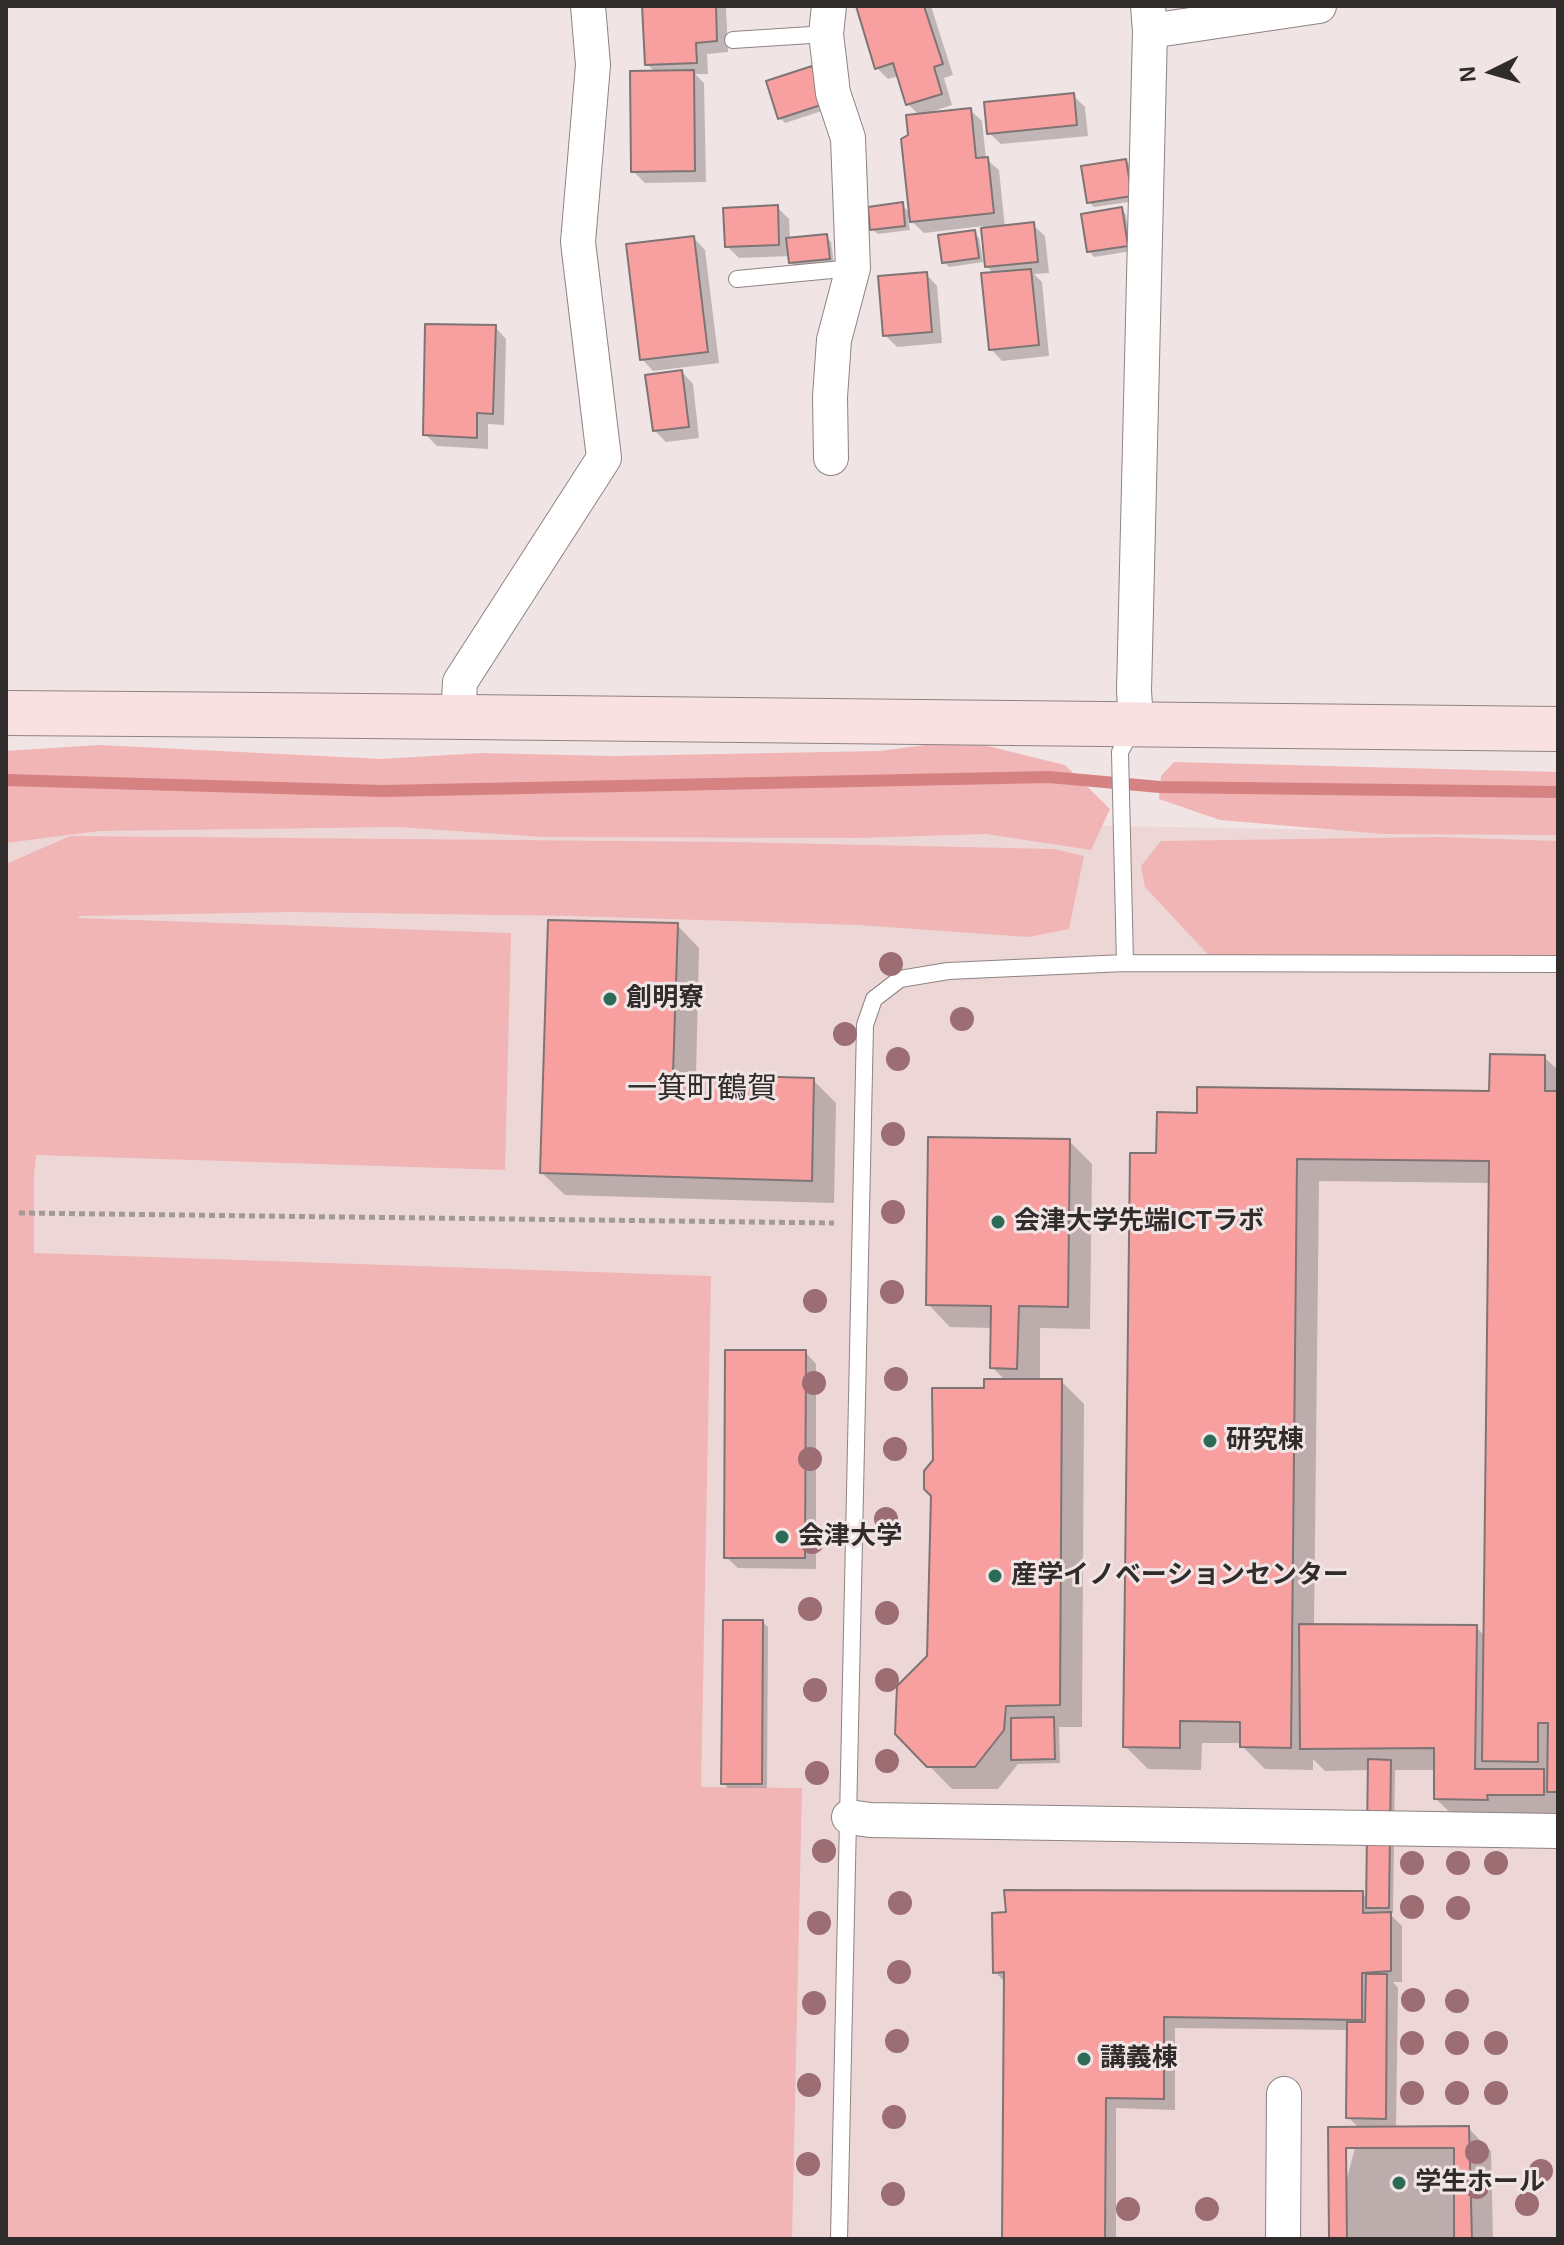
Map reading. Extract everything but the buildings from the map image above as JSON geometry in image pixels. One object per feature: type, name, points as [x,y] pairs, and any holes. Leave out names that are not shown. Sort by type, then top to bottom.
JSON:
[{"type":"street","points":[[458,717],[460,682],[604,458],[578,242],[593,65],[588,6]]},
{"type":"street","points":[[1128,737],[1134,691],[1149,18],[1319,6]]},
{"type":"street","points":[[828,20],[833,93],[848,138],[853,268],[834,340],[830,397],[831,458]]},
{"type":"street","points":[[6,713],[458,717],[1128,737],[1558,729]]},
{"type":"street","points":[[849,1817],[870,1820],[1558,1831]]},
{"type":"street","points":[[1283,2239],[1284,2094]]},
{"type":"lane","points":[[733,40],[828,20]]},
{"type":"lane","points":[[737,279],[853,268]]},
{"type":"lane","points":[[1125,963],[1121,815],[1128,737]]},
{"type":"lane","points":[[839,2239],[859,1223],[865,1025],[874,999],[900,979],[948,971],[1125,963],[1558,964]]},
{"type":"path","points":[[19,1213],[859,1223]]},
{"type":"shaded area","points":[[963,740],[1065,765],[1110,809],[1091,850],[986,834],[857,838],[543,837],[398,827],[99,831],[6,843],[6,751],[99,745],[382,759],[481,753],[613,756],[880,751]]},
{"type":"shaded area","points":[[1174,762],[1558,772],[1558,835],[1383,834],[1220,820],[1159,799],[1161,776]]},
{"type":"shaded area","name":"会津大学","points":[[6,806],[1558,834],[1558,2239],[6,2239]]},
{"type":"shaded area","points":[[70,836],[732,842],[1054,849],[1084,856],[1069,929],[1028,937],[859,925],[571,916],[291,912],[78,918],[511,933],[505,1170],[36,1155],[34,1253],[711,1276],[701,1787],[802,1788],[792,2239],[6,2239],[6,864]]},
{"type":"shaded area","points":[[1439,837],[1558,841],[1558,956],[1216,963],[1145,887],[1141,866],[1161,841]]},
{"type":"waterway","points":[[6,780],[383,791],[1049,777],[1160,787],[1558,792]]},
{"type":"place","name":"創明寮","points":[[610,999]]},
{"type":"place","name":"会津大学先端ICTラボ","points":[[998,1222]]},
{"type":"place","name":"研究棟","points":[[1210,1441]]},
{"type":"place","name":"会津大学","points":[[782,1537]]},
{"type":"place","name":"産学イノベーションセンター","points":[[995,1576]]},
{"type":"place","name":"講義棟","points":[[1084,2059]]},
{"type":"place","name":"学生ホール","points":[[1399,2183]]},
{"type":"district","name":"一箕町鶴賀","points":[[702,1090]]}]
